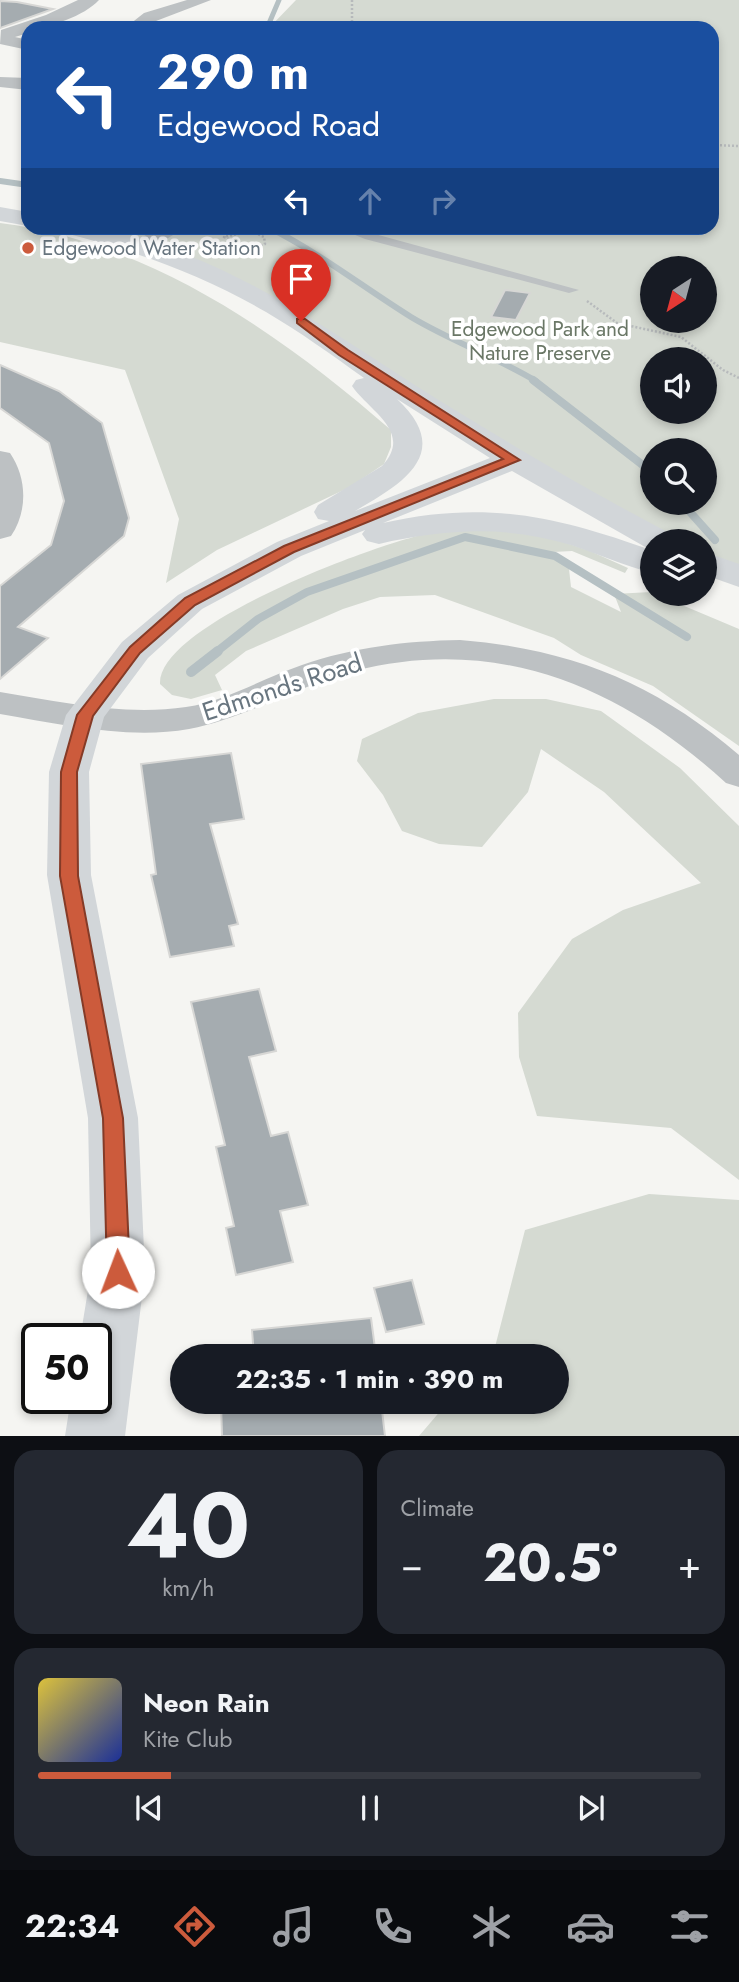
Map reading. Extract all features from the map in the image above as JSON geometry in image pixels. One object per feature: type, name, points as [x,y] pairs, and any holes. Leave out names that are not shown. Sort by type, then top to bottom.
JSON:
[{"type":"main road","points":[[0,214],[21,218]]},
{"type":"main road","points":[[99,235],[138,246],[221,279],[301,321],[344,352],[513,460],[640,530]]},
{"type":"main road","points":[[95,1436],[118,1272],[113,1118],[69,876],[69,772],[85,715],[135,650],[190,601],[267,550],[387,478],[407,457],[411,447],[411,436],[404,423],[380,397],[221,279]]},
{"type":"main road","points":[[190,601],[289,549],[513,460]]},
{"type":"main road","points":[[190,601],[306,556],[418,524],[449,520],[505,520],[537,524],[593,540],[640,558]]},
{"type":"main road","points":[[717,567],[739,577]]},
{"type":"main road","points":[[717,588],[739,597]]},
{"type":"street","points":[[46,21],[91,0]]},
{"type":"street","points":[[144,21],[203,0]]},
{"type":"street","points":[[21,29],[7,34],[2,39],[21,43]]},
{"type":"street","points":[[0,82],[21,84]]},
{"type":"street","points":[[138,246],[160,235]]},
{"type":"street","points":[[0,459],[7,471],[10,509],[0,530]]},
{"type":"street","name":"Edmonds Road","points":[[0,703],[85,715],[169,720],[214,712],[314,672],[369,658],[425,651],[483,652],[536,659],[604,681],[662,714],[739,775]]},
{"type":"lane","points":[[363,235],[573,290]]},
{"type":"path","points":[[351,21],[349,11],[352,0]]},
{"type":"path","points":[[719,145],[739,146]]},
{"type":"path","points":[[231,235],[224,237],[253,249],[265,244],[264,237],[261,235]]},
{"type":"path","points":[[225,248],[238,243]]},
{"type":"path","points":[[573,290],[617,323],[681,337],[723,370],[739,378]]},
{"type":"green space","name":"Edgewood Park and Nature Preserve","points":[[296,0],[739,0],[739,577],[717,567],[717,529],[640,529],[258,297],[93,235],[719,235],[719,21],[276,21]]},
{"type":"green space","points":[[0,223],[21,227],[21,235],[61,235],[160,271],[210,297],[258,327],[304,359],[391,430],[391,447],[384,464],[350,487],[217,550],[166,583],[179,519],[125,370],[0,342]]},
{"type":"green space","points":[[485,528],[540,534],[590,551],[628,568],[625,573],[572,551],[553,552],[569,569],[571,587],[621,612],[614,594],[640,593],[640,606],[684,606],[739,629],[739,746],[653,686],[581,655],[554,638],[435,595],[380,597],[343,609],[246,651],[215,675],[222,690],[191,699],[172,695],[160,684],[169,661],[193,637],[230,613],[319,570],[426,534]]},
{"type":"green space","points":[[494,699],[546,699],[601,711],[680,768],[739,826],[739,1180],[671,1128],[537,1116],[519,1057],[518,1013],[572,939],[623,910],[701,883],[604,792],[541,749],[528,792],[482,847],[439,844],[402,831],[383,795],[357,761],[362,739],[418,713]]},
{"type":"green space","points":[[649,1194],[739,1200],[739,1436],[419,1436],[438,1414],[569,1414],[569,1344],[496,1344],[525,1230]]},
{"type":"building","points":[[0,1],[17,2],[53,9],[0,28]]},
{"type":"building","points":[[505,290],[530,293],[516,320],[491,317]]},
{"type":"building","points":[[0,365],[59,391],[102,423],[129,518],[124,536],[18,627],[48,638],[0,679],[0,586],[51,545],[64,501],[49,443],[0,408]]},
{"type":"building","points":[[231,753],[244,819],[210,824],[238,924],[229,926],[234,946],[170,957],[151,875],[156,874],[141,764]]},
{"type":"building","points":[[259,989],[276,1051],[249,1057],[271,1136],[288,1132],[308,1205],[280,1211],[293,1262],[236,1275],[226,1228],[234,1226],[216,1147],[225,1145],[191,1002]]},
{"type":"building","points":[[412,1280],[424,1324],[386,1332],[374,1288]]},
{"type":"building","points":[[371,1318],[374,1344],[253,1344],[252,1330]]},
{"type":"building","points":[[221,1414],[382,1414],[385,1436],[222,1436]]},
{"type":"waterway","points":[[270,21],[279,0]]},
{"type":"waterway","points":[[0,181],[21,184]]},
{"type":"waterway","points":[[283,235],[411,317],[536,381]]},
{"type":"waterway","points":[[533,380],[640,463]]},
{"type":"waterway","points":[[693,515],[705,529]]},
{"type":"waterway","points":[[215,653],[258,619],[307,592],[465,537],[555,556],[687,637]]},
{"type":"waterway","points":[[191,672],[218,651]]},
{"type":"place","name":"Edgewood Water Station","points":[[28,248]]},
{"type":"route","points":[[118,1272],[113,1118],[69,876],[69,772],[85,715],[135,650],[190,601],[289,549],[513,460],[344,352],[301,321]]}]
